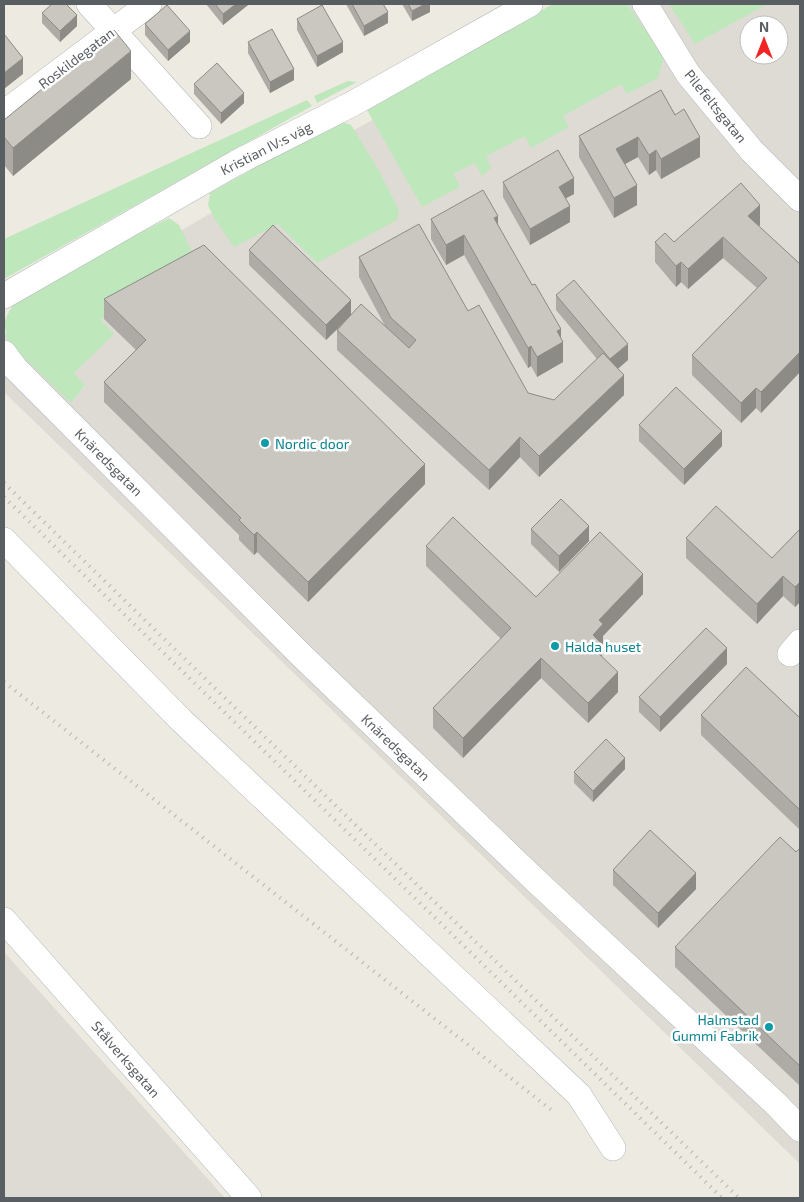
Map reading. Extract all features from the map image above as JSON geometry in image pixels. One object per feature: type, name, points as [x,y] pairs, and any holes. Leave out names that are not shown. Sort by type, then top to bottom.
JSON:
[{"type":"street","points":[[89,4],[199,126]]},
{"type":"street","name":"Roskildegatan","points":[[4,113],[149,4]]},
{"type":"street","name":"Kristian IV:s väg","points":[[4,296],[236,162],[352,104],[530,4]]},
{"type":"street","name":"Pilefeltsgatan","points":[[645,4],[688,74],[752,151],[800,199]]},
{"type":"street","name":"Knäredsgatan","points":[[4,353],[21,374],[300,654],[527,872],[770,1098],[800,1129]]},
{"type":"street","points":[[4,540],[182,721],[579,1095],[613,1148]]},
{"type":"street","name":"Stålverksgatan","points":[[4,920],[249,1198]]},
{"type":"shaded area","points":[[591,4],[800,4],[800,1164],[4,392],[4,335],[333,141]]},
{"type":"shaded area","points":[[4,952],[225,1198],[4,1198]]},
{"type":"green space","points":[[553,4],[627,4],[664,56],[658,78],[627,94],[621,84],[563,116],[569,127],[531,148],[525,136],[486,156],[491,168],[482,176],[475,163],[455,173],[454,175],[460,187],[422,207],[367,110],[386,97]]},
{"type":"green space","points":[[669,4],[767,4],[747,15],[739,15],[739,20],[695,44]]},
{"type":"green space","points":[[348,81],[357,82],[317,103],[314,96]]},
{"type":"green space","points":[[307,100],[312,106],[4,279],[4,239]]},
{"type":"green space","points":[[342,122],[351,125],[378,169],[399,210],[397,220],[317,263],[278,224],[234,247],[214,218],[208,205],[210,193],[331,125]]},
{"type":"green space","points":[[169,218],[179,225],[198,264],[100,319],[114,334],[74,373],[85,385],[71,403],[8,342],[4,322],[13,304],[112,247]]},
{"type":"building","points":[[52,4],[66,4],[77,15],[60,31],[42,13]]},
{"type":"building","points":[[215,4],[236,4],[223,14]]},
{"type":"building","points":[[352,4],[383,4],[388,12],[364,26]]},
{"type":"building","points":[[408,4],[425,4],[412,11]]},
{"type":"building","points":[[167,5],[190,31],[168,50],[145,24]]},
{"type":"building","points":[[322,5],[343,42],[317,56],[297,19]]},
{"type":"building","points":[[272,29],[294,69],[270,82],[248,42]]},
{"type":"building","points":[[114,30],[131,51],[13,148],[4,137],[4,120]]},
{"type":"building","points":[[4,34],[23,58],[4,73]]},
{"type":"building","points":[[217,63],[244,93],[221,113],[194,84]]},
{"type":"building","points":[[661,90],[675,115],[684,109],[700,137],[661,159],[656,150],[649,155],[638,137],[616,149],[637,185],[614,198],[579,136]]},
{"type":"building","points":[[558,150],[574,178],[559,187],[570,206],[530,229],[503,182]]},
{"type":"building","points":[[741,183],[760,205],[748,216],[800,264],[800,352],[761,392],[756,388],[741,403],[692,355],[767,278],[723,237],[688,269],[681,262],[676,266],[655,242],[665,233],[674,242]]},
{"type":"building","points":[[483,190],[498,216],[494,218],[532,285],[535,284],[561,329],[557,331],[563,342],[537,357],[531,346],[528,348],[464,235],[446,245],[431,219]]},
{"type":"building","points":[[419,224],[468,311],[479,305],[528,393],[554,400],[603,353],[624,375],[539,456],[520,437],[489,470],[337,330],[361,304],[409,348],[416,340],[391,318],[359,257]]},
{"type":"building","points":[[273,225],[351,300],[326,325],[249,250]]},
{"type":"building","name":"Nordic door","points":[[204,245],[425,464],[308,582],[257,532],[254,535],[239,520],[241,518],[104,382],[146,340],[104,299]]},
{"type":"building","points":[[574,280],[628,344],[610,359],[556,295]]},
{"type":"building","points":[[676,387],[722,431],[684,469],[639,425]]},
{"type":"building","points":[[561,499],[589,526],[559,556],[531,529]]},
{"type":"building","points":[[716,506],[772,558],[800,529],[800,582],[795,587],[783,576],[757,604],[686,538]]},
{"type":"building","name":"Halda huset","points":[[453,517],[536,597],[600,532],[643,574],[599,620],[603,624],[593,635],[602,644],[596,651],[618,672],[588,703],[541,658],[463,738],[433,708],[511,628],[426,546]]},
{"type":"building","points":[[706,628],[727,648],[660,717],[639,697]]},
{"type":"building","points":[[746,667],[800,718],[800,810],[701,715]]},
{"type":"building","points":[[606,739],[625,758],[593,791],[574,772]]},
{"type":"building","points":[[650,830],[696,873],[658,913],[613,870]]},
{"type":"building","name":"Halmstad Gummi Fabrik","points":[[780,837],[796,852],[800,848],[800,1066],[675,947]]},
{"type":"railway","points":[[4,483],[739,1198]]},
{"type":"railway","points":[[4,497],[722,1198]]},
{"type":"railway","points":[[4,682],[554,1112]]},
{"type":"place","name":"Nordic door","points":[[265,443]]},
{"type":"place","name":"Halda huset","points":[[555,646]]},
{"type":"place","name":"Halmstad Gummi Fabrik","points":[[769,1027]]}]
